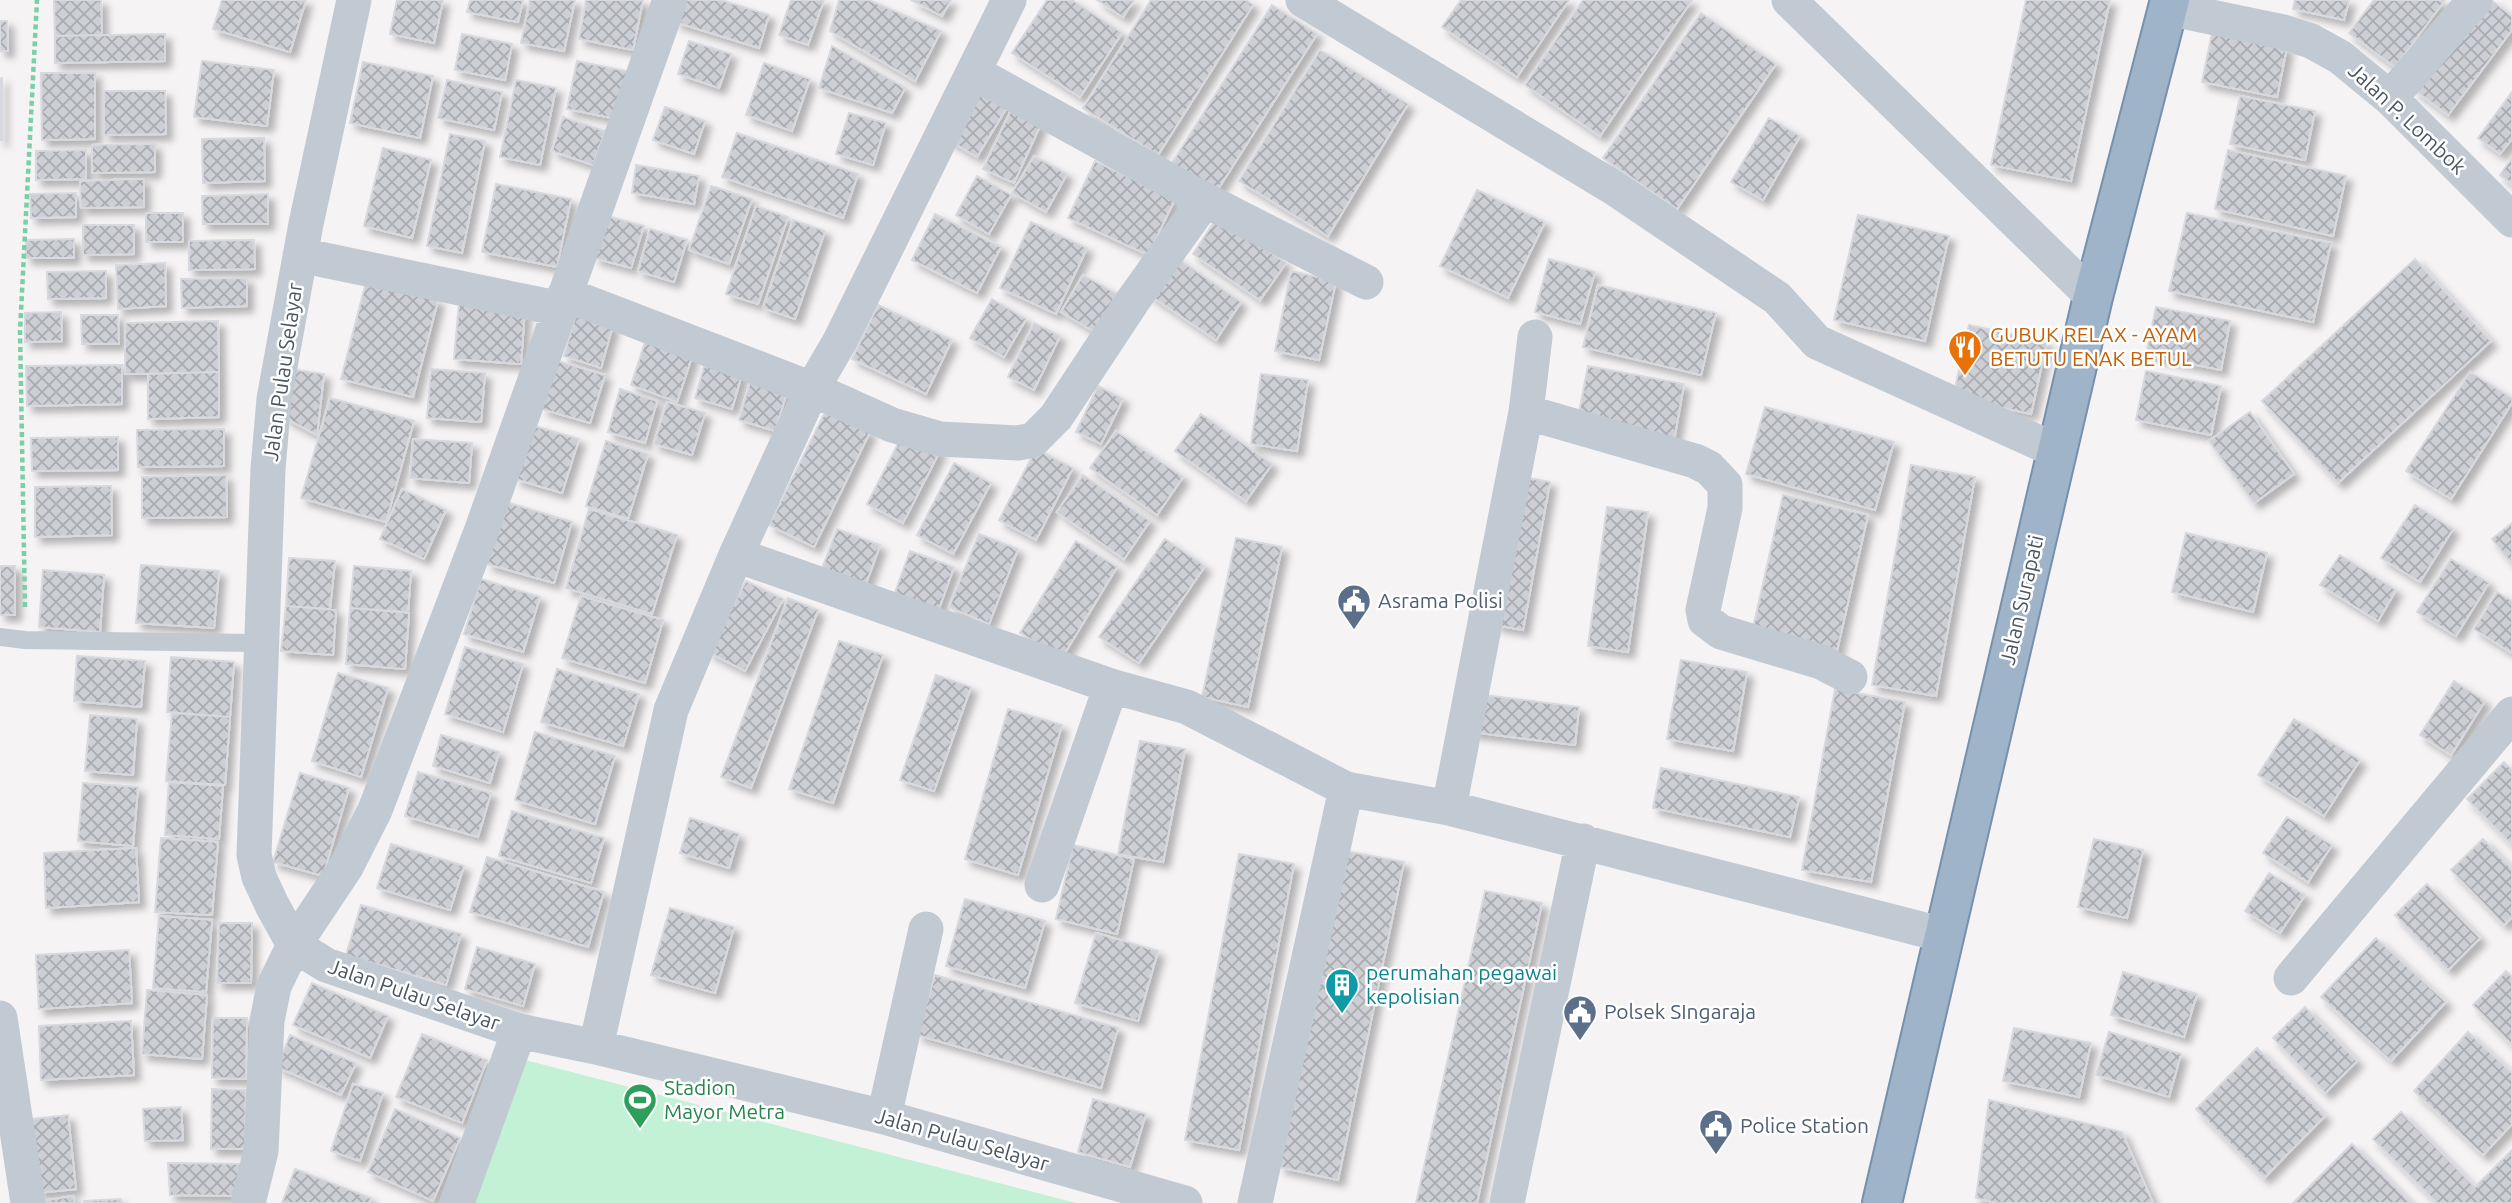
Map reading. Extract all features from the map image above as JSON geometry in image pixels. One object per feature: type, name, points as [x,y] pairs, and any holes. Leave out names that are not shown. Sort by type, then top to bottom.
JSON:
[{"type":"highway","name":"Jalan Surapati","points":[[1882,1203],[2093,297],[2169,4]]},
{"type":"street","name":"Jalan Pulau Selayar","points":[[354,0],[300,255],[274,399],[268,469],[254,855],[259,877],[295,945],[326,965],[519,1031],[596,1046],[884,1118],[1185,1203]]},
{"type":"street","points":[[248,1203],[261,1151],[267,1021],[274,986],[295,945],[346,867],[375,810],[481,532],[670,0]]},
{"type":"street","points":[[596,1046],[671,710],[736,555],[812,389],[840,341],[1009,0]]},
{"type":"street","points":[[1303,0],[1614,188],[1777,298],[1817,342],[2057,451]]},
{"type":"street","points":[[1789,0],[2093,297]]},
{"type":"street","points":[[2390,98],[2475,0]]},
{"type":"street","name":"Jalan P. Lombok","points":[[2169,4],[2283,32],[2311,41],[2340,57],[2390,98],[2512,220]]},
{"type":"street","points":[[975,73],[1205,200],[1366,282]]},
{"type":"street","points":[[300,255],[563,302],[812,389],[892,425],[940,439],[1018,443],[1033,440],[1056,417],[1134,299],[1205,200]]},
{"type":"street","points":[[1449,808],[1526,412],[1535,337]]},
{"type":"street","points":[[1526,412],[1695,461],[1709,468],[1725,485],[1725,508],[1703,610],[1706,620],[1721,632],[1821,662],[1850,677]]},
{"type":"street","points":[[736,555],[1111,686],[1187,707],[1346,789],[1449,808],[1944,935]]},
{"type":"street","points":[[1042,885],[1111,686]]},
{"type":"street","points":[[2291,978],[2512,714]]},
{"type":"street","points":[[1255,1203],[1346,789]]},
{"type":"street","points":[[1507,1203],[1583,841]]},
{"type":"street","points":[[884,1118],[926,929]]},
{"type":"street","points":[[0,1018],[28,1203]]},
{"type":"street","points":[[457,1203],[519,1031]]},
{"type":"lane","points":[[0,637],[25,640],[263,643]]},
{"type":"path","points":[[25,640],[20,331],[37,0]]},
{"type":"green space","name":"Stadion Mayor Metra","points":[[510,1056],[1076,1203],[464,1203]]},
{"type":"building","points":[[54,0],[101,0],[102,35],[55,36]]},
{"type":"building","points":[[222,0],[306,0],[290,52],[213,29]]},
{"type":"building","points":[[397,0],[443,0],[434,43],[390,34]]},
{"type":"building","points":[[470,0],[523,0],[518,22],[467,12]]},
{"type":"building","points":[[530,0],[575,0],[564,51],[521,43]]},
{"type":"building","points":[[586,0],[643,0],[633,50],[579,39]]},
{"type":"building","points":[[682,0],[721,0],[769,15],[759,48],[675,22]]},
{"type":"building","points":[[791,0],[824,0],[808,45],[779,35]]},
{"type":"building","points":[[839,0],[869,0],[941,31],[915,81],[830,31]]},
{"type":"building","points":[[911,0],[951,0],[942,16]]},
{"type":"building","points":[[1047,0],[1072,0],[1122,33],[1080,97],[1012,53]]},
{"type":"building","points":[[1097,0],[1134,0],[1123,17]]},
{"type":"building","points":[[1151,0],[1246,0],[1253,5],[1158,155],[1083,108]]},
{"type":"building","points":[[1461,0],[1569,0],[1517,77],[1442,27]]},
{"type":"building","points":[[1583,0],[1692,0],[1600,136],[1525,85]]},
{"type":"building","points":[[2026,0],[2110,0],[2071,181],[1991,165]]},
{"type":"building","points":[[2295,0],[2349,0],[2344,20],[2293,9]]},
{"type":"building","points":[[2374,0],[2445,0],[2395,67],[2349,33]]},
{"type":"building","points":[[2491,0],[2512,16],[2512,30],[2448,115],[2413,89]]},
{"type":"building","points":[[1272,5],[1317,34],[1215,194],[1170,166]]},
{"type":"building","points":[[1701,13],[1776,64],[1677,209],[1603,158]]},
{"type":"building","points":[[0,21],[7,21],[8,51],[0,51]]},
{"type":"building","points":[[2212,33],[2287,47],[2277,97],[2202,82]]},
{"type":"building","points":[[165,34],[165,61],[55,63],[55,36]]},
{"type":"building","points":[[462,34],[512,44],[505,80],[455,70]]},
{"type":"building","points":[[689,41],[731,54],[719,88],[678,74]]},
{"type":"building","points":[[832,46],[905,88],[892,113],[819,88]]},
{"type":"building","points":[[1320,50],[1408,104],[1328,236],[1239,181]]},
{"type":"building","points":[[202,61],[274,70],[267,126],[194,117]]},
{"type":"building","points":[[577,61],[631,72],[622,120],[567,109]]},
{"type":"building","points":[[363,62],[433,76],[420,138],[350,123]]},
{"type":"building","points":[[764,63],[810,79],[792,131],[746,115]]},
{"type":"building","points":[[41,73],[95,73],[95,139],[42,140]]},
{"type":"building","points":[[2,78],[2,140],[0,140],[0,79]]},
{"type":"building","points":[[447,80],[502,92],[494,130],[438,118]]},
{"type":"building","points":[[516,80],[556,88],[540,165],[500,157]]},
{"type":"building","points":[[977,85],[1009,104],[977,157],[945,138]]},
{"type":"building","points":[[104,91],[165,91],[166,134],[104,135]]},
{"type":"building","points":[[2512,92],[2512,139],[2500,154],[2478,138]]},
{"type":"building","points":[[2240,96],[2315,111],[2305,160],[2230,144]]},
{"type":"building","points":[[665,107],[705,121],[694,154],[653,140]]},
{"type":"building","points":[[1011,110],[1041,124],[1014,183],[983,169]]},
{"type":"building","points":[[849,113],[886,123],[873,165],[836,154]]},
{"type":"building","points":[[563,117],[605,131],[593,165],[552,151]]},
{"type":"building","points":[[1769,118],[1800,136],[1763,200],[1731,182]]},
{"type":"building","points":[[737,133],[858,174],[843,218],[722,177]]},
{"type":"building","points":[[450,134],[485,141],[462,253],[427,246]]},
{"type":"building","points":[[264,138],[265,181],[203,183],[202,139]]},
{"type":"building","points":[[155,144],[155,172],[92,173],[92,145]]},
{"type":"building","points":[[383,148],[431,160],[412,238],[364,226]]},
{"type":"building","points":[[86,150],[86,179],[36,180],[36,151]]},
{"type":"building","points":[[2228,150],[2346,176],[2333,236],[2215,209]]},
{"type":"building","points":[[1034,156],[1067,174],[1046,212],[1012,193]]},
{"type":"building","points":[[2512,158],[2512,184],[2500,175]]},
{"type":"building","points":[[1095,161],[1175,199],[1148,255],[1068,218]]},
{"type":"building","points":[[636,165],[699,176],[694,204],[632,193]]},
{"type":"building","points":[[977,176],[1011,195],[989,234],[956,215]]},
{"type":"building","points":[[144,179],[144,207],[81,208],[80,181]]},
{"type":"building","points":[[496,184],[571,199],[557,267],[482,252]]},
{"type":"building","points":[[711,186],[752,199],[729,264],[689,250]]},
{"type":"building","points":[[1477,190],[1545,222],[1508,298],[1440,266]]},
{"type":"building","points":[[76,193],[76,217],[31,218],[30,194]]},
{"type":"building","points":[[268,194],[268,224],[203,224],[202,196]]},
{"type":"building","points":[[756,206],[788,217],[758,304],[726,294]]},
{"type":"building","points":[[146,213],[183,213],[183,242],[146,242]]},
{"type":"building","points":[[2187,213],[2331,243],[2313,322],[2169,291]]},
{"type":"building","points":[[935,214],[1001,247],[977,293],[912,260]]},
{"type":"building","points":[[1858,215],[1949,236],[1925,341],[1834,320]]},
{"type":"building","points":[[607,216],[644,226],[631,268],[594,258]]},
{"type":"building","points":[[1218,216],[1286,263],[1260,300],[1193,254]]},
{"type":"building","points":[[793,220],[825,231],[795,319],[763,308]]},
{"type":"building","points":[[1031,222],[1087,248],[1056,314],[1000,288]]},
{"type":"building","points":[[83,225],[134,225],[134,254],[83,255]]},
{"type":"building","points":[[650,229],[687,240],[674,282],[638,271]]},
{"type":"building","points":[[74,239],[74,258],[26,258],[26,240]]},
{"type":"building","points":[[254,240],[255,269],[189,270],[189,241]]},
{"type":"building","points":[[1174,256],[1241,302],[1216,340],[1148,294]]},
{"type":"building","points":[[1549,259],[1595,272],[1580,324],[1535,312]]},
{"type":"building","points":[[2415,259],[2491,341],[2338,483],[2262,401]]},
{"type":"building","points":[[165,263],[166,306],[118,309],[116,265]]},
{"type":"building","points":[[106,271],[106,298],[48,299],[47,272]]},
{"type":"building","points":[[1291,271],[1336,281],[1319,360],[1275,351]]},
{"type":"building","points":[[1083,275],[1117,294],[1095,332],[1061,312]]},
{"type":"building","points":[[247,278],[247,306],[182,308],[181,279]]},
{"type":"building","points":[[366,282],[438,300],[413,397],[341,379]]},
{"type":"building","points":[[1598,285],[1716,313],[1701,375],[1583,347]]},
{"type":"building","points":[[992,299],[1026,319],[1004,357],[970,338]]},
{"type":"building","points":[[459,303],[525,308],[521,364],[454,359]]},
{"type":"building","points":[[878,305],[952,340],[926,394],[852,359]]},
{"type":"building","points":[[2156,307],[2230,321],[2221,370],[2146,355]]},
{"type":"building","points":[[61,312],[62,341],[25,342],[25,313]]},
{"type":"building","points":[[576,314],[613,325],[601,368],[564,356]]},
{"type":"building","points":[[81,315],[118,315],[119,344],[82,344]]},
{"type":"building","points":[[218,321],[219,372],[125,374],[125,323]]},
{"type":"building","points":[[1034,323],[1060,336],[1034,390],[1008,377]]},
{"type":"building","points":[[1969,325],[2047,342],[2031,414],[1953,397]]},
{"type":"building","points":[[648,333],[695,348],[677,402],[631,385]]},
{"type":"building","points":[[707,356],[744,367],[732,409],[695,398]]},
{"type":"building","points":[[557,361],[605,375],[590,423],[542,409]]},
{"type":"building","points":[[122,365],[122,404],[27,406],[26,366]]},
{"type":"building","points":[[1588,366],[1684,384],[1674,441],[1577,423]]},
{"type":"building","points":[[290,369],[324,374],[317,435],[285,418]]},
{"type":"building","points":[[431,369],[485,373],[481,422],[427,418]]},
{"type":"building","points":[[2146,371],[2221,386],[2211,435],[2136,420]]},
{"type":"building","points":[[219,372],[219,417],[148,419],[148,374]]},
{"type":"building","points":[[2470,372],[2512,398],[2512,403],[2451,499],[2406,471]]},
{"type":"building","points":[[1261,374],[1308,380],[1297,451],[1251,444]]},
{"type":"building","points":[[751,378],[788,389],[775,431],[739,420]]},
{"type":"building","points":[[1098,386],[1123,399],[1101,444],[1076,432]]},
{"type":"building","points":[[620,389],[657,401],[645,443],[608,432]]},
{"type":"building","points":[[330,398],[414,421],[386,522],[301,498]]},
{"type":"building","points":[[667,402],[705,413],[692,455],[654,444]]},
{"type":"building","points":[[1765,407],[1894,442],[1875,510],[1746,474]]},
{"type":"building","points":[[826,410],[870,432],[814,547],[769,525]]},
{"type":"building","points":[[2250,412],[2294,474],[2254,503],[2209,441]]},
{"type":"building","points":[[1201,414],[1272,464],[1246,501],[1175,451]]},
{"type":"building","points":[[531,425],[579,439],[562,493],[515,479]]},
{"type":"building","points":[[224,429],[224,466],[138,467],[137,430]]},
{"type":"building","points":[[1116,431],[1183,477],[1157,515],[1090,468]]},
{"type":"building","points":[[904,432],[940,451],[903,523],[867,504]]},
{"type":"building","points":[[118,437],[118,470],[32,471],[31,438]]},
{"type":"building","points":[[413,439],[472,443],[469,483],[410,478]]},
{"type":"building","points":[[606,441],[648,454],[628,519],[586,506]]},
{"type":"building","points":[[1036,449],[1073,468],[1036,540],[999,520]]},
{"type":"building","points":[[954,463],[991,483],[953,554],[917,535]]},
{"type":"building","points":[[1911,465],[1975,477],[1936,696],[1872,685]]},
{"type":"building","points":[[226,475],[227,517],[142,518],[142,477]]},
{"type":"building","points":[[1083,475],[1150,521],[1124,559],[1057,512]]},
{"type":"building","points":[[1523,477],[1550,482],[1523,630],[1495,625]]},
{"type":"building","points":[[111,486],[112,535],[35,537],[35,487]]},
{"type":"building","points":[[402,489],[446,510],[424,559],[380,539]]},
{"type":"building","points":[[1783,495],[1868,515],[1836,655],[1751,637]]},
{"type":"building","points":[[506,502],[572,522],[554,583],[487,564]]},
{"type":"building","points":[[2415,505],[2453,529],[2420,582],[2381,558]]},
{"type":"building","points":[[1607,507],[1648,512],[1628,652],[1588,646]]},
{"type":"building","points":[[589,509],[677,535],[652,614],[566,588]]},
{"type":"building","points":[[2512,523],[2512,564],[2492,539]]},
{"type":"building","points":[[837,529],[880,545],[862,595],[818,579]]},
{"type":"building","points":[[2186,533],[2267,553],[2253,612],[2172,592]]},
{"type":"building","points":[[979,534],[1018,549],[989,624],[949,607]]},
{"type":"building","points":[[1236,538],[1282,547],[1248,707],[1202,697]]},
{"type":"building","points":[[1165,539],[1205,566],[1139,663],[1099,637]]},
{"type":"building","points":[[1076,541],[1117,567],[1062,658],[1020,633]]},
{"type":"building","points":[[910,551],[954,567],[936,617],[892,601]]},
{"type":"building","points":[[2340,555],[2396,590],[2378,621],[2320,585]]},
{"type":"building","points":[[289,558],[335,561],[330,609],[286,606]]},
{"type":"building","points":[[2451,559],[2489,583],[2456,636],[2417,612]]},
{"type":"building","points":[[141,565],[219,571],[214,628],[136,623]]},
{"type":"building","points":[[0,566],[15,566],[15,615],[0,615]]},
{"type":"building","points":[[354,566],[411,571],[408,612],[350,608]]},
{"type":"building","points":[[43,570],[104,575],[100,632],[39,627]]},
{"type":"building","points":[[481,579],[540,597],[523,652],[464,634]]},
{"type":"building","points":[[746,581],[783,599],[745,671],[708,652]]},
{"type":"building","points":[[2497,592],[2512,601],[2512,653],[2474,629]]},
{"type":"building","points":[[581,596],[663,620],[645,683],[562,658]]},
{"type":"building","points":[[788,598],[818,610],[751,788],[721,777]]},
{"type":"building","points":[[286,606],[336,610],[333,655],[281,651]]},
{"type":"building","points":[[350,608],[409,613],[405,669],[346,664]]},
{"type":"building","points":[[839,641],[883,655],[833,803],[789,789]]},
{"type":"building","points":[[465,647],[523,664],[503,732],[445,714]]},
{"type":"building","points":[[77,656],[145,661],[141,707],[74,701]]},
{"type":"building","points":[[171,657],[234,662],[230,717],[167,712]]},
{"type":"building","points":[[1681,660],[1747,672],[1733,751],[1667,739]]},
{"type":"building","points":[[557,669],[639,694],[623,746],[541,722]]},
{"type":"building","points":[[338,673],[388,688],[361,777],[312,761]]},
{"type":"building","points":[[936,675],[971,687],[934,791],[900,780]]},
{"type":"building","points":[[2454,681],[2485,701],[2451,755],[2420,735]]},
{"type":"building","points":[[1835,689],[1905,702],[1871,882],[1802,870]]},
{"type":"building","points":[[1476,694],[1579,707],[1575,745],[1471,732]]},
{"type":"building","points":[[1008,709],[1062,725],[1018,875],[965,859]]},
{"type":"building","points":[[172,713],[230,717],[225,785],[166,781]]},
{"type":"building","points":[[90,715],[137,719],[133,775],[85,771]]},
{"type":"building","points":[[2294,719],[2360,760],[2324,816],[2258,775]]},
{"type":"building","points":[[535,732],[615,756],[595,824],[515,800]]},
{"type":"building","points":[[441,735],[499,752],[490,783],[433,766]]},
{"type":"building","points":[[1140,741],[1185,749],[1163,862],[1118,854]]},
{"type":"building","points":[[2504,762],[2512,770],[2512,845],[2467,799]]},
{"type":"building","points":[[1661,768],[1799,797],[1790,837],[1653,808]]},
{"type":"building","points":[[418,772],[491,793],[478,837],[405,816]]},
{"type":"building","points":[[300,773],[349,788],[323,876],[273,862]]},
{"type":"building","points":[[169,782],[223,786],[219,839],[165,835]]},
{"type":"building","points":[[83,783],[138,787],[133,846],[78,841]]},
{"type":"building","points":[[512,811],[604,838],[591,883],[499,856]]},
{"type":"building","points":[[2287,817],[2332,845],[2308,882],[2263,853]]},
{"type":"building","points":[[690,818],[739,834],[729,868],[680,853]]},
{"type":"building","points":[[161,838],[218,842],[212,915],[155,912]]},
{"type":"building","points":[[2094,839],[2143,850],[2127,918],[2078,907]]},
{"type":"building","points":[[2483,839],[2512,869],[2512,917],[2504,925],[2451,870]]},
{"type":"building","points":[[391,844],[464,866],[450,910],[377,888]]},
{"type":"building","points":[[1073,845],[1134,859],[1117,934],[1056,919]]},
{"type":"building","points":[[136,848],[139,902],[46,908],[44,853]]},
{"type":"building","name":"perumahan pegawai kepolisian","points":[[1346,851],[1404,862],[1338,1180],[1279,1167]]},
{"type":"building","points":[[1239,854],[1294,864],[1239,1150],[1185,1140]]},
{"type":"building","points":[[487,857],[604,892],[588,947],[470,912]]},
{"type":"building","points":[[2269,873],[2305,895],[2280,933],[2245,911]]},
{"type":"building","points":[[2427,884],[2480,938],[2448,970],[2395,915]]},
{"type":"building","name":"perumahan pegawai kepolisian","points":[[1485,891],[1542,903],[1477,1203],[1416,1203]]},
{"type":"building","points":[[965,899],[1045,921],[1025,988],[946,966]]},
{"type":"building","points":[[361,905],[461,934],[446,985],[346,955]]},
{"type":"building","points":[[670,908],[734,927],[715,993],[651,975]]},
{"type":"building","points":[[159,916],[212,920],[206,992],[153,988]]},
{"type":"building","points":[[219,923],[252,923],[251,983],[217,983]]},
{"type":"building","points":[[1096,933],[1158,951],[1138,1021],[1075,1003]]},
{"type":"building","points":[[2376,938],[2446,1002],[2391,1061],[2321,997]]},
{"type":"building","points":[[477,947],[535,964],[523,1006],[465,989]]},
{"type":"building","points":[[129,950],[132,1003],[39,1009],[36,955]]},
{"type":"building","points":[[2506,971],[2512,977],[2512,1045],[2473,1005]]},
{"type":"building","points":[[2123,972],[2197,994],[2184,1037],[2111,1015]]},
{"type":"building","points":[[935,975],[1118,1028],[1101,1088],[917,1035]]},
{"type":"building","points":[[312,983],[388,1016],[370,1058],[293,1025]]},
{"type":"building","points":[[147,990],[207,995],[202,1059],[142,1054]]},
{"type":"building","points":[[2305,1007],[2357,1061],[2325,1093],[2273,1038]]},
{"type":"building","points":[[213,1018],[247,1018],[246,1079],[212,1078]]},
{"type":"building","points":[[131,1021],[134,1075],[41,1080],[39,1026]]},
{"type":"building","points":[[2014,1028],[2091,1043],[2079,1097],[2003,1081]]},
{"type":"building","points":[[2109,1032],[2181,1054],[2169,1097],[2096,1075]]},
{"type":"building","points":[[2468,1032],[2512,1073],[2512,1124],[2483,1155],[2414,1091]]},
{"type":"building","points":[[422,1034],[487,1060],[462,1123],[396,1097]]},
{"type":"building","points":[[290,1035],[356,1063],[341,1095],[277,1067]]},
{"type":"building","points":[[2257,1048],[2325,1116],[2264,1178],[2196,1109]]},
{"type":"building","points":[[353,1084],[383,1093],[360,1161],[331,1151]]},
{"type":"building","points":[[212,1089],[246,1090],[245,1149],[211,1149]]},
{"type":"building","points":[[1093,1099],[1146,1114],[1130,1167],[1078,1152]]},
{"type":"building","points":[[1989,1100],[2122,1132],[2153,1203],[1997,1203],[1976,1198]]},
{"type":"building","points":[[181,1107],[183,1140],[145,1141],[143,1109]]},
{"type":"building","points":[[395,1109],[460,1138],[433,1201],[368,1172]]},
{"type":"building","points":[[2401,1112],[2475,1187],[2512,1150],[2512,1203],[2437,1203],[2373,1139]]},
{"type":"building","points":[[68,1115],[76,1189],[38,1193],[32,1119]]},
{"type":"building","points":[[2352,1144],[2411,1203],[2293,1203]]},
{"type":"building","points":[[168,1163],[251,1164],[240,1196],[170,1195]]},
{"type":"building","points":[[295,1169],[371,1198],[369,1203],[282,1203]]},
{"type":"building","points":[[73,1196],[74,1203],[36,1203],[36,1202]]},
{"type":"building","points":[[121,1199],[121,1203],[84,1203],[84,1201]]},
{"type":"place","name":"GUBUK RELAX - AYAM BETUTU ENAK BETUL","points":[[1965,377]]},
{"type":"place","name":"Asrama Polisi","points":[[1354,631]]},
{"type":"place","name":"perumahan pegawai kepolisian","points":[[1342,1015]]},
{"type":"place","name":"Polsek SIngaraja","points":[[1580,1042]]},
{"type":"place","name":"Stadion Mayor Metra","points":[[640,1130]]},
{"type":"place","name":"Police Station","points":[[1716,1156]]}]
